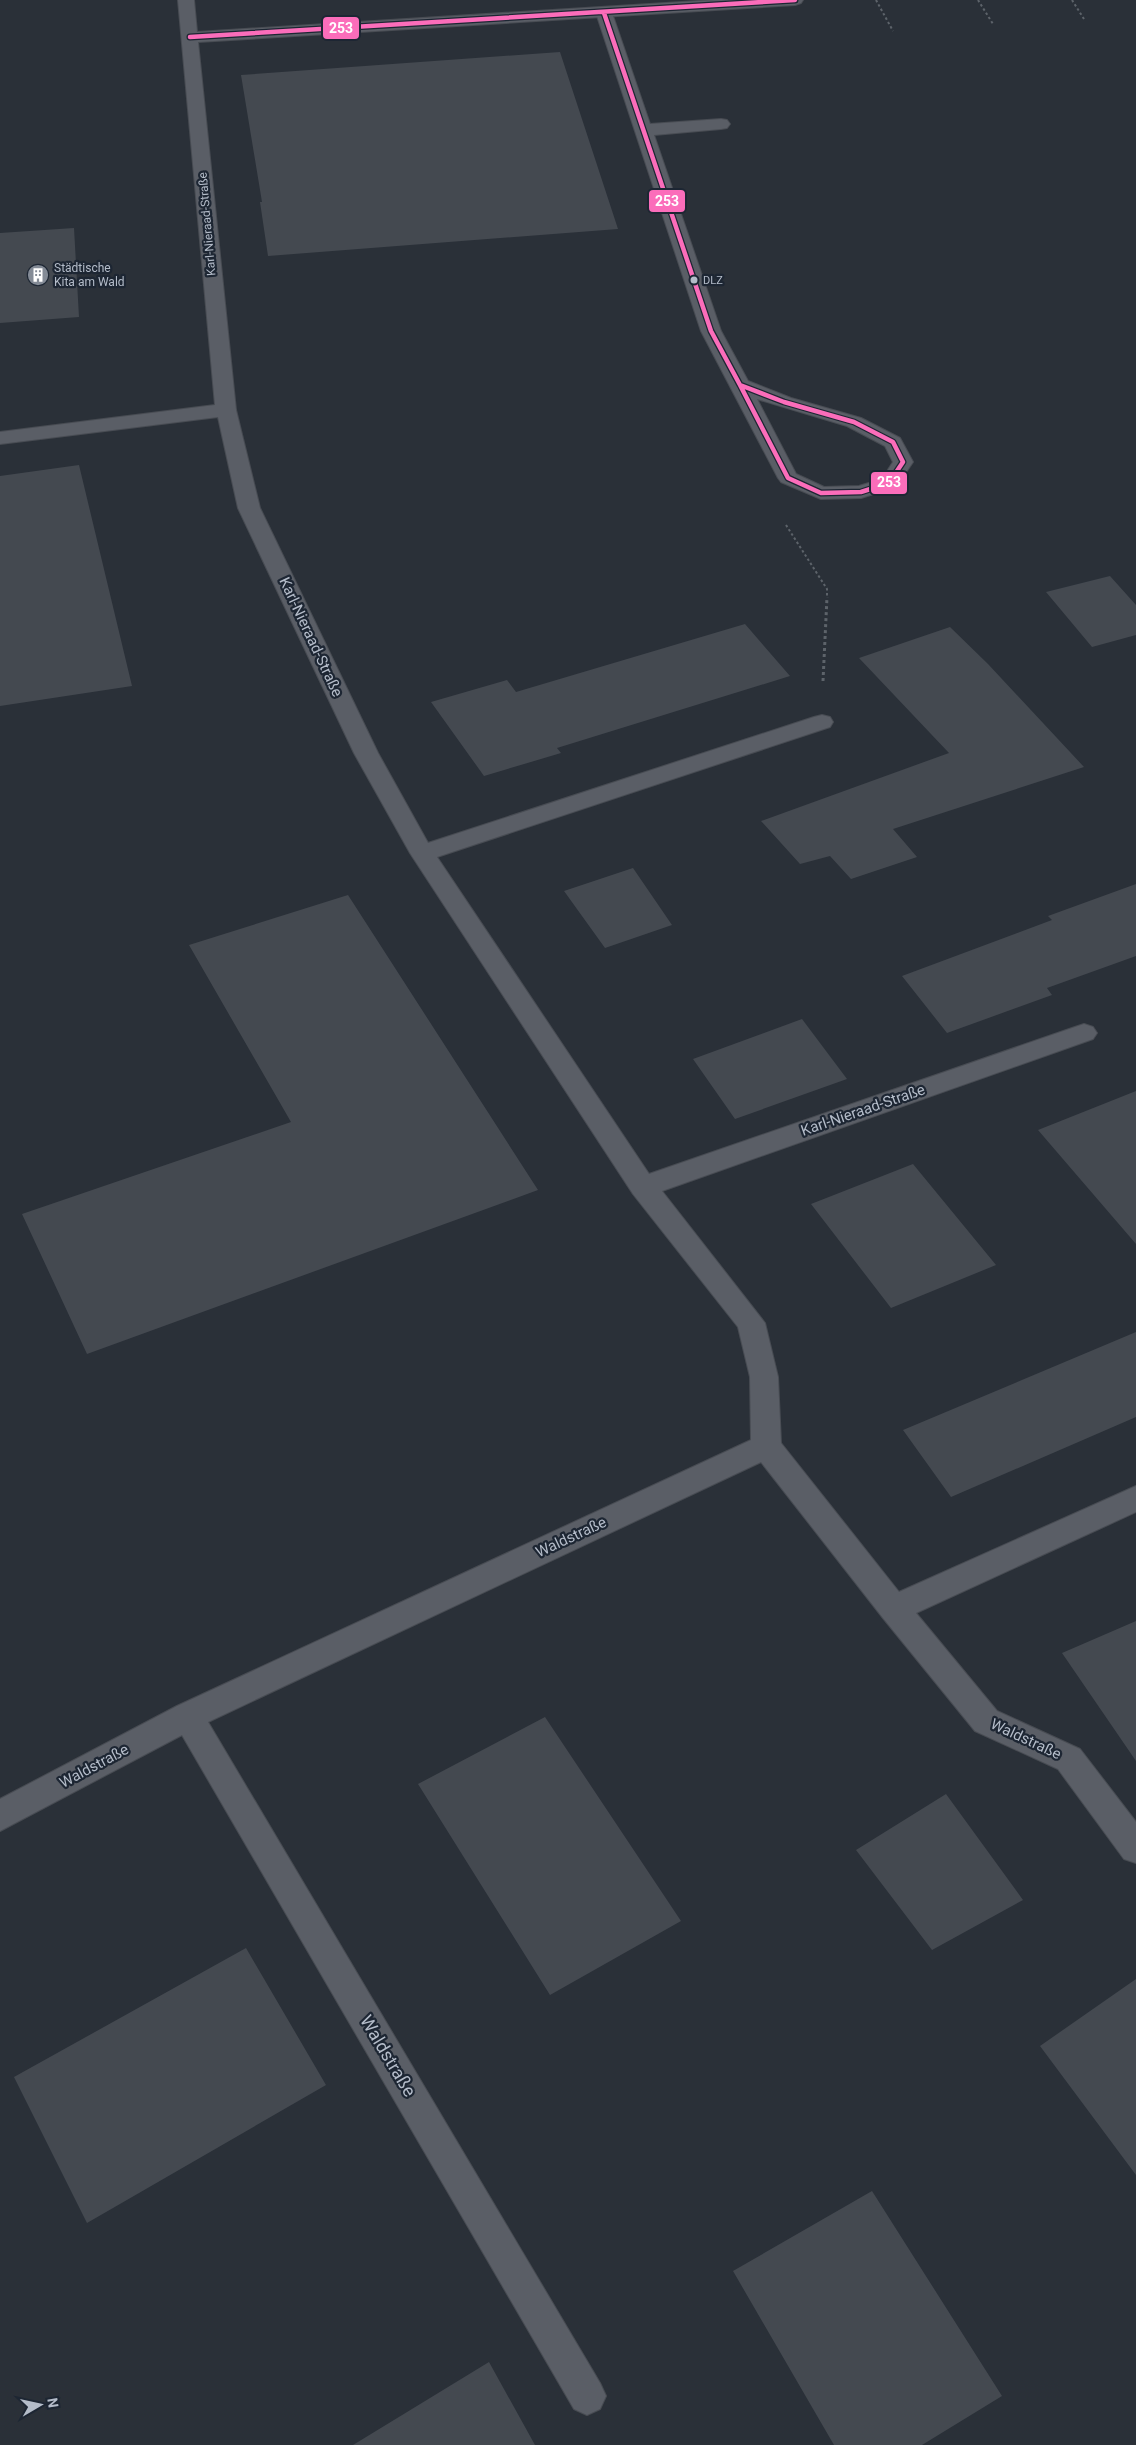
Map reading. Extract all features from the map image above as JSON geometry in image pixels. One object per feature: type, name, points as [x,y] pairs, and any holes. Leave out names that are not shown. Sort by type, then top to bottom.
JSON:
[{"type":"street","name":"Karl-Nieraad-Straße","points":[[186,0],[212,286],[226,410],[249,508],[366,753],[422,853],[643,1187],[751,1323],[764,1377],[766,1446]]},
{"type":"street","points":[[190,37],[795,0]]},
{"type":"street","points":[[604,13],[711,331],[788,478],[821,493],[861,492],[889,483],[903,462],[893,442],[854,422],[784,402],[740,385]]},
{"type":"street","points":[[644,130],[721,124]]},
{"type":"street","points":[[0,438],[226,410]]},
{"type":"street","points":[[422,853],[822,722]]},
{"type":"street","name":"Karl-Nieraad-Straße","points":[[643,1187],[1084,1033]]},
{"type":"street","name":"Waldstraße","points":[[0,1816],[188,1716],[766,1446],[894,1609],[986,1721],[1068,1759],[1136,1848]]},
{"type":"street","points":[[894,1609],[1136,1498]]},
{"type":"street","name":"Waldstraße","points":[[188,1716],[587,2396]]},
{"type":"path","points":[[876,0],[893,31]]},
{"type":"path","points":[[978,0],[993,24]]},
{"type":"path","points":[[1072,0],[1084,19]]},
{"type":"path","points":[[788,478],[764,489],[827,589],[822,722]]},
{"type":"building","points":[[560,52],[618,229],[268,256],[260,202],[262,202],[241,75]]},
{"type":"building","name":"Städtische Kita am Wald","points":[[74,228],[79,317],[0,323],[0,233]]},
{"type":"building","points":[[79,465],[132,686],[0,706],[0,476]]},
{"type":"building","points":[[1110,576],[1136,605],[1136,635],[1092,647],[1046,592]]},
{"type":"building","points":[[745,624],[790,676],[557,748],[561,753],[484,776],[431,702],[507,680],[516,692]]},
{"type":"building","points":[[950,627],[988,664],[1084,767],[893,829],[917,857],[851,879],[830,856],[800,864],[761,821],[949,753],[859,658]]},
{"type":"building","points":[[633,868],[672,925],[605,948],[564,891]]},
{"type":"building","points":[[1136,884],[1136,956],[1047,988],[1052,995],[947,1033],[902,976],[1052,920],[1048,916]]},
{"type":"building","points":[[348,895],[538,1190],[87,1354],[22,1214],[291,1122],[189,945]]},
{"type":"building","points":[[802,1019],[847,1079],[735,1119],[693,1059]]},
{"type":"building","points":[[1136,1091],[1136,1244],[1038,1130]]},
{"type":"building","points":[[913,1164],[996,1265],[891,1308],[811,1204]]},
{"type":"building","points":[[1136,1332],[1136,1417],[951,1497],[903,1430]]},
{"type":"building","points":[[1136,1621],[1136,1761],[1062,1653]]},
{"type":"building","points":[[545,1717],[681,1921],[550,1995],[418,1784]]},
{"type":"building","points":[[946,1794],[1023,1900],[932,1950],[856,1850]]},
{"type":"building","points":[[246,1948],[326,2085],[87,2223],[14,2077]]},
{"type":"building","points":[[1136,1979],[1136,2175],[1040,2046]]},
{"type":"building","points":[[872,2191],[1002,2396],[922,2445],[834,2445],[733,2271]]},
{"type":"building","points":[[489,2362],[535,2445],[353,2445]]},
{"type":"transit line","name":"253","points":[[190,37],[795,0]]},
{"type":"transit line","name":"253","points":[[604,13],[711,331],[740,385]]},
{"type":"transit line","name":"253","points":[[740,385],[784,402],[854,422],[893,442],[903,462],[889,483],[861,492],[821,493],[788,478],[740,385]]},
{"type":"place","name":"Städtische Kita am Wald","points":[[38,275]]},
{"type":"place","name":"DLZ","points":[[694,280]]}]
